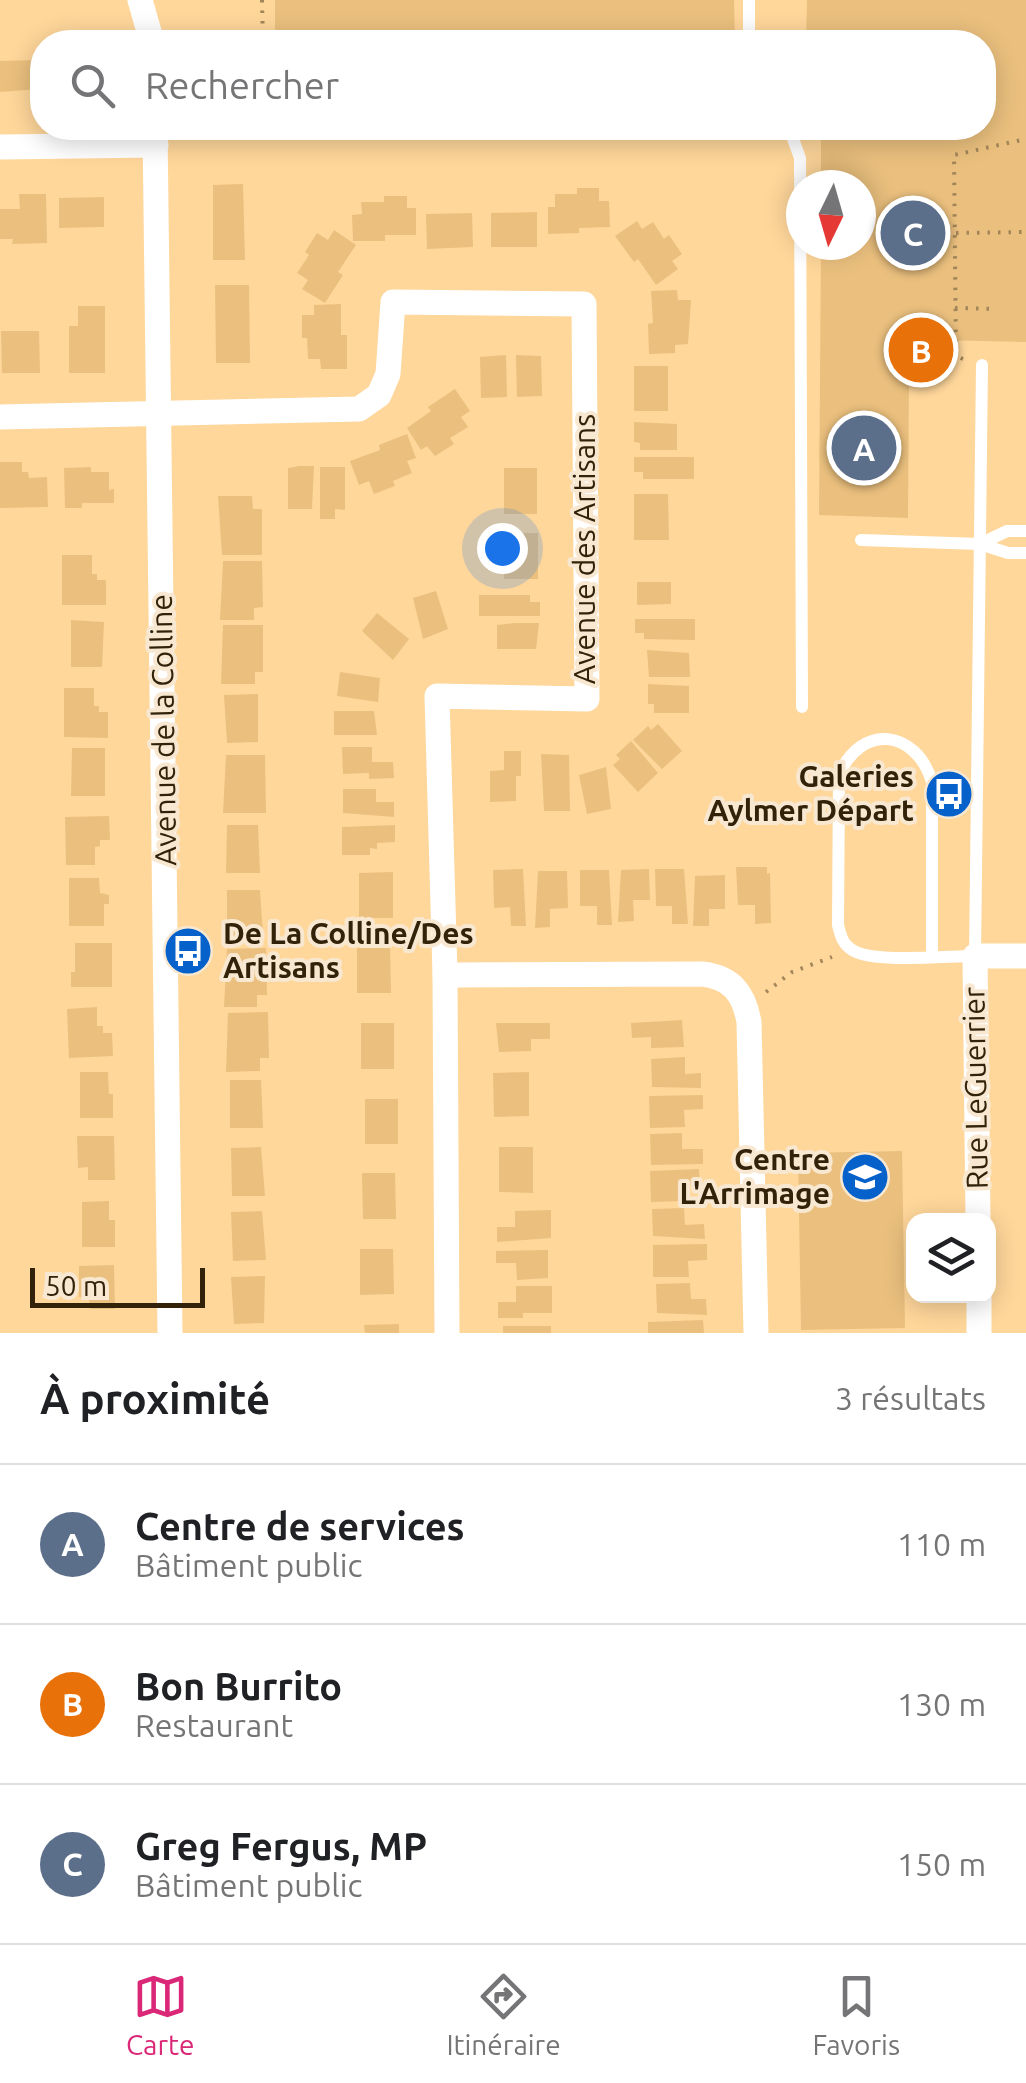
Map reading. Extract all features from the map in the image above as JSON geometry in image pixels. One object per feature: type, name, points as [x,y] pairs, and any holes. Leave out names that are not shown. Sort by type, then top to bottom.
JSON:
[{"type":"street","points":[[140,0],[149,30]]},
{"type":"street","points":[[0,147],[99,140]]},
{"type":"street","name":"Avenue de la Colline","points":[[156,140],[170,1333]]},
{"type":"street","name":"Avenue des Artisans","points":[[160,415],[360,409],[379,394],[388,374],[394,302],[584,304],[586,698],[437,696],[446,975],[448,1333]]},
{"type":"street","points":[[0,418],[160,415]]},
{"type":"street","name":"Rue LeGuerrier","points":[[978,1213],[975,956],[1026,956]]},
{"type":"street","points":[[446,975],[702,974],[726,979],[734,986],[746,1007],[756,1333]]},
{"type":"street","points":[[979,1303],[980,1333]]},
{"type":"lane","points":[[749,0],[750,30]]},
{"type":"lane","points":[[793,140],[800,158],[802,707]]},
{"type":"lane","points":[[932,956],[932,782],[918,751],[905,742],[888,739],[860,747],[846,759],[838,775],[838,925],[842,940],[852,950],[870,956],[932,956],[975,956],[982,365]]},
{"type":"lane","points":[[980,544],[1007,531],[1026,531]]},
{"type":"lane","points":[[860,540],[980,544],[1008,554],[1026,553]]},
{"type":"path","points":[[262,0],[263,30]]},
{"type":"path","points":[[982,365],[956,356],[954,155],[1026,139]]},
{"type":"path","points":[[956,232],[1026,232]]},
{"type":"path","points":[[955,308],[995,309]]},
{"type":"path","points":[[746,1007],[792,972],[852,950]]},
{"type":"building","points":[[275,0],[734,0],[735,30],[275,30]]},
{"type":"building","points":[[807,0],[1026,0],[1026,342],[936,340],[932,384],[909,380],[908,518],[819,515],[821,260],[876,260],[876,170],[821,170],[821,140],[996,140],[996,30],[806,30]]},
{"type":"building","points":[[30,60],[30,90],[0,92],[0,61]]},
{"type":"building","points":[[243,184],[245,260],[213,260],[213,185]]},
{"type":"building","points":[[577,188],[599,188],[599,201],[609,201],[610,227],[548,234],[548,207],[555,207],[555,194],[577,194]]},
{"type":"building","points":[[19,194],[46,194],[47,243],[12,244],[13,239],[0,239],[0,209],[20,209]]},
{"type":"building","points":[[384,196],[407,196],[407,208],[416,208],[416,235],[385,235],[385,241],[353,241],[352,215],[362,214],[361,202],[384,202]]},
{"type":"building","points":[[104,197],[104,227],[59,228],[59,198]]},
{"type":"building","points":[[537,212],[537,247],[491,247],[491,213]]},
{"type":"building","points":[[472,213],[473,247],[427,249],[426,214]]},
{"type":"building","points":[[637,221],[642,229],[653,222],[664,239],[669,235],[682,254],[672,261],[678,269],[656,285],[615,236]]},
{"type":"building","points":[[334,230],[356,245],[338,272],[343,275],[325,303],[302,289],[308,280],[297,273],[317,233],[328,240]]},
{"type":"building","points":[[215,285],[249,285],[250,363],[216,363]]},
{"type":"building","points":[[677,290],[678,300],[691,300],[688,344],[675,345],[675,353],[649,354],[648,324],[653,323],[651,291]]},
{"type":"building","points":[[341,304],[341,335],[347,335],[347,369],[321,369],[320,359],[308,359],[307,338],[302,338],[302,315],[314,315],[314,305]]},
{"type":"building","points":[[78,306],[105,306],[105,373],[69,373],[69,326],[78,326]]},
{"type":"building","points":[[1,331],[39,331],[40,373],[2,373]]},
{"type":"building","points":[[506,355],[507,397],[481,398],[480,357]]},
{"type":"building","points":[[516,355],[541,356],[542,396],[517,397]]},
{"type":"building","points":[[634,366],[668,366],[668,411],[634,411]]},
{"type":"building","points":[[455,389],[470,411],[461,417],[468,427],[450,438],[454,444],[435,456],[427,446],[421,450],[407,428],[431,411],[428,407]]},
{"type":"building","points":[[634,422],[677,424],[677,450],[640,450],[640,443],[634,442]]},
{"type":"building","points":[[407,434],[416,458],[407,461],[412,473],[393,481],[395,486],[374,494],[369,481],[359,485],[350,461]]},
{"type":"building","points":[[634,457],[694,457],[694,479],[643,479],[643,472],[634,472]]},
{"type":"building","points":[[0,462],[22,462],[22,472],[28,472],[29,478],[47,477],[48,507],[0,508]]},
{"type":"building","points":[[314,466],[312,509],[288,509],[288,468]]},
{"type":"building","points":[[91,467],[91,472],[109,472],[114,503],[82,503],[82,508],[65,508],[64,468]]},
{"type":"building","points":[[320,467],[345,467],[345,510],[335,509],[335,519],[320,519]]},
{"type":"building","points":[[504,468],[537,468],[537,514],[504,514]]},
{"type":"building","points":[[634,494],[668,494],[669,540],[634,540]]},
{"type":"building","points":[[218,496],[252,496],[253,509],[262,509],[262,555],[222,555]]},
{"type":"building","points":[[504,533],[538,533],[538,579],[504,579]]},
{"type":"building","points":[[62,555],[92,555],[92,574],[97,574],[97,580],[106,580],[106,605],[62,605]]},
{"type":"building","points":[[223,561],[262,561],[263,607],[254,608],[254,620],[220,620]]},
{"type":"building","points":[[637,582],[671,582],[671,604],[637,605]]},
{"type":"building","points":[[436,591],[448,629],[423,639],[413,598]]},
{"type":"building","points":[[479,595],[530,595],[530,602],[540,602],[540,616],[479,616]]},
{"type":"building","points":[[377,613],[409,639],[393,660],[362,631]]},
{"type":"building","points":[[635,619],[695,619],[695,640],[644,639],[644,633],[635,633]]},
{"type":"building","points":[[71,620],[104,622],[102,667],[71,667]]},
{"type":"building","points":[[539,623],[536,649],[497,649],[497,625]]},
{"type":"building","points":[[223,625],[263,625],[263,672],[255,672],[255,684],[221,684]]},
{"type":"building","points":[[647,650],[689,653],[690,677],[649,677]]},
{"type":"building","points":[[340,672],[380,678],[378,702],[337,696]]},
{"type":"building","points":[[648,684],[689,686],[689,713],[654,713],[654,704],[648,704]]},
{"type":"building","points":[[64,688],[94,688],[94,706],[99,706],[99,712],[108,712],[108,738],[64,737]]},
{"type":"building","points":[[258,694],[258,742],[227,743],[224,695]]},
{"type":"building","points":[[334,711],[374,711],[377,735],[334,735]]},
{"type":"building","points":[[658,724],[682,751],[662,769],[633,740],[648,726],[651,730]]},
{"type":"building","points":[[631,741],[658,773],[638,792],[613,765],[620,759],[616,755]]},
{"type":"building","points":[[342,747],[372,747],[372,762],[393,762],[394,778],[369,779],[369,773],[343,774]]},
{"type":"building","points":[[72,748],[105,748],[105,796],[71,796]]},
{"type":"building","points":[[504,751],[521,751],[516,801],[490,802],[490,771],[504,770]]},
{"type":"building","points":[[541,754],[569,755],[570,811],[544,811]]},
{"type":"building","points":[[226,755],[265,755],[266,813],[223,813]]},
{"type":"building","points":[[606,767],[611,809],[587,814],[579,775]]},
{"type":"building","points":[[343,789],[376,789],[376,802],[394,802],[394,817],[343,813]]},
{"type":"building","points":[[109,816],[110,840],[100,840],[100,846],[95,847],[95,865],[66,865],[65,817]]},
{"type":"building","points":[[227,825],[258,825],[260,873],[226,873]]},
{"type":"building","points":[[395,825],[395,842],[377,843],[377,849],[370,848],[370,855],[342,855],[342,827]]},
{"type":"building","points":[[736,867],[767,867],[771,923],[755,924],[755,905],[738,905]]},
{"type":"building","points":[[523,869],[526,926],[511,926],[510,907],[494,908],[493,870]]},
{"type":"building","points":[[649,869],[650,900],[633,900],[634,921],[618,922],[621,870]]},
{"type":"building","points":[[655,869],[684,869],[688,924],[672,924],[672,906],[656,906]]},
{"type":"building","points":[[580,870],[609,870],[612,925],[597,925],[597,906],[580,906]]},
{"type":"building","points":[[538,871],[567,871],[568,908],[550,909],[550,927],[535,928]]},
{"type":"building","points":[[393,872],[393,918],[359,918],[359,873]]},
{"type":"building","points":[[725,875],[725,909],[709,909],[709,926],[693,926],[695,876]]},
{"type":"building","points":[[69,878],[99,878],[100,893],[109,895],[109,904],[104,904],[104,926],[69,926]]},
{"type":"building","points":[[227,890],[260,890],[263,936],[227,937]]},
{"type":"building","points":[[75,943],[112,943],[112,987],[71,987]]},
{"type":"building","points":[[266,948],[267,995],[257,995],[257,1007],[224,1007],[227,949]]},
{"type":"building","points":[[357,948],[390,948],[391,993],[357,993]]},
{"type":"building","points":[[97,1007],[97,1026],[103,1026],[103,1033],[112,1033],[113,1056],[69,1058],[67,1009]]},
{"type":"building","points":[[268,1012],[269,1058],[260,1058],[260,1071],[226,1072],[228,1013]]},
{"type":"building","points":[[682,1020],[684,1047],[651,1048],[651,1037],[632,1038],[631,1023]]},
{"type":"building","points":[[361,1023],[394,1023],[394,1069],[361,1069]]},
{"type":"building","points":[[496,1023],[550,1023],[550,1039],[531,1039],[531,1051],[499,1052]]},
{"type":"building","points":[[685,1057],[685,1074],[701,1073],[701,1088],[652,1087],[651,1059]]},
{"type":"building","points":[[80,1072],[108,1072],[113,1118],[80,1118]]},
{"type":"building","points":[[529,1072],[529,1116],[494,1117],[493,1073]]},
{"type":"building","points":[[230,1080],[261,1080],[263,1128],[230,1128]]},
{"type":"building","points":[[703,1095],[703,1109],[684,1110],[685,1127],[650,1128],[649,1096]]},
{"type":"building","points":[[365,1099],[398,1099],[398,1144],[365,1144]]},
{"type":"building","points":[[682,1133],[682,1149],[703,1149],[703,1164],[651,1165],[650,1134]]},
{"type":"building","points":[[77,1136],[114,1136],[115,1180],[88,1180],[88,1167],[78,1168]]},
{"type":"building","points":[[261,1147],[265,1196],[232,1196],[231,1148]]},
{"type":"building","points":[[499,1147],[533,1147],[533,1193],[499,1192]]},
{"type":"building","points":[[902,1151],[905,1328],[801,1330],[798,1153]]},
{"type":"building","points":[[699,1169],[700,1185],[684,1186],[685,1201],[651,1202],[650,1171]]},
{"type":"building","points":[[362,1173],[395,1173],[396,1219],[363,1219]]},
{"type":"building","points":[[109,1201],[109,1220],[115,1220],[115,1247],[82,1247],[82,1202]]},
{"type":"building","points":[[684,1208],[685,1225],[704,1224],[705,1239],[653,1236],[652,1209]]},
{"type":"building","points":[[551,1210],[551,1238],[497,1242],[497,1227],[515,1227],[515,1211]]},
{"type":"building","points":[[262,1211],[266,1260],[233,1261],[231,1212]]},
{"type":"building","points":[[707,1244],[707,1260],[688,1261],[689,1277],[653,1277],[653,1245]]},
{"type":"building","points":[[360,1249],[393,1249],[394,1294],[360,1295]]},
{"type":"building","points":[[548,1250],[548,1278],[517,1280],[516,1263],[496,1263],[496,1251]]},
{"type":"building","points":[[114,1265],[115,1309],[90,1309],[89,1297],[79,1297],[79,1266]]},
{"type":"building","points":[[265,1276],[264,1323],[234,1324],[231,1277]]},
{"type":"building","points":[[690,1283],[691,1299],[706,1299],[707,1315],[657,1313],[656,1284]]},
{"type":"building","points":[[516,1286],[552,1286],[552,1313],[498,1318],[498,1302],[516,1302]]},
{"type":"building","points":[[703,1320],[704,1333],[648,1333],[648,1322]]},
{"type":"building","points":[[399,1324],[399,1333],[365,1333],[364,1325]]},
{"type":"building","points":[[503,1326],[551,1326],[551,1333],[503,1333]]},
{"type":"place","name":"Greg Fergus, MP","points":[[913,233]]},
{"type":"place","name":"Bon Burrito","points":[[921,350]]},
{"type":"place","name":"Centre de services","points":[[864,448]]},
{"type":"place","name":"Galeries Aylmer Départ","points":[[949,794]]},
{"type":"place","name":"De La Colline/Des Artisans","points":[[188,951]]},
{"type":"place","name":"Centre L'Arrimage","points":[[865,1177]]}]
